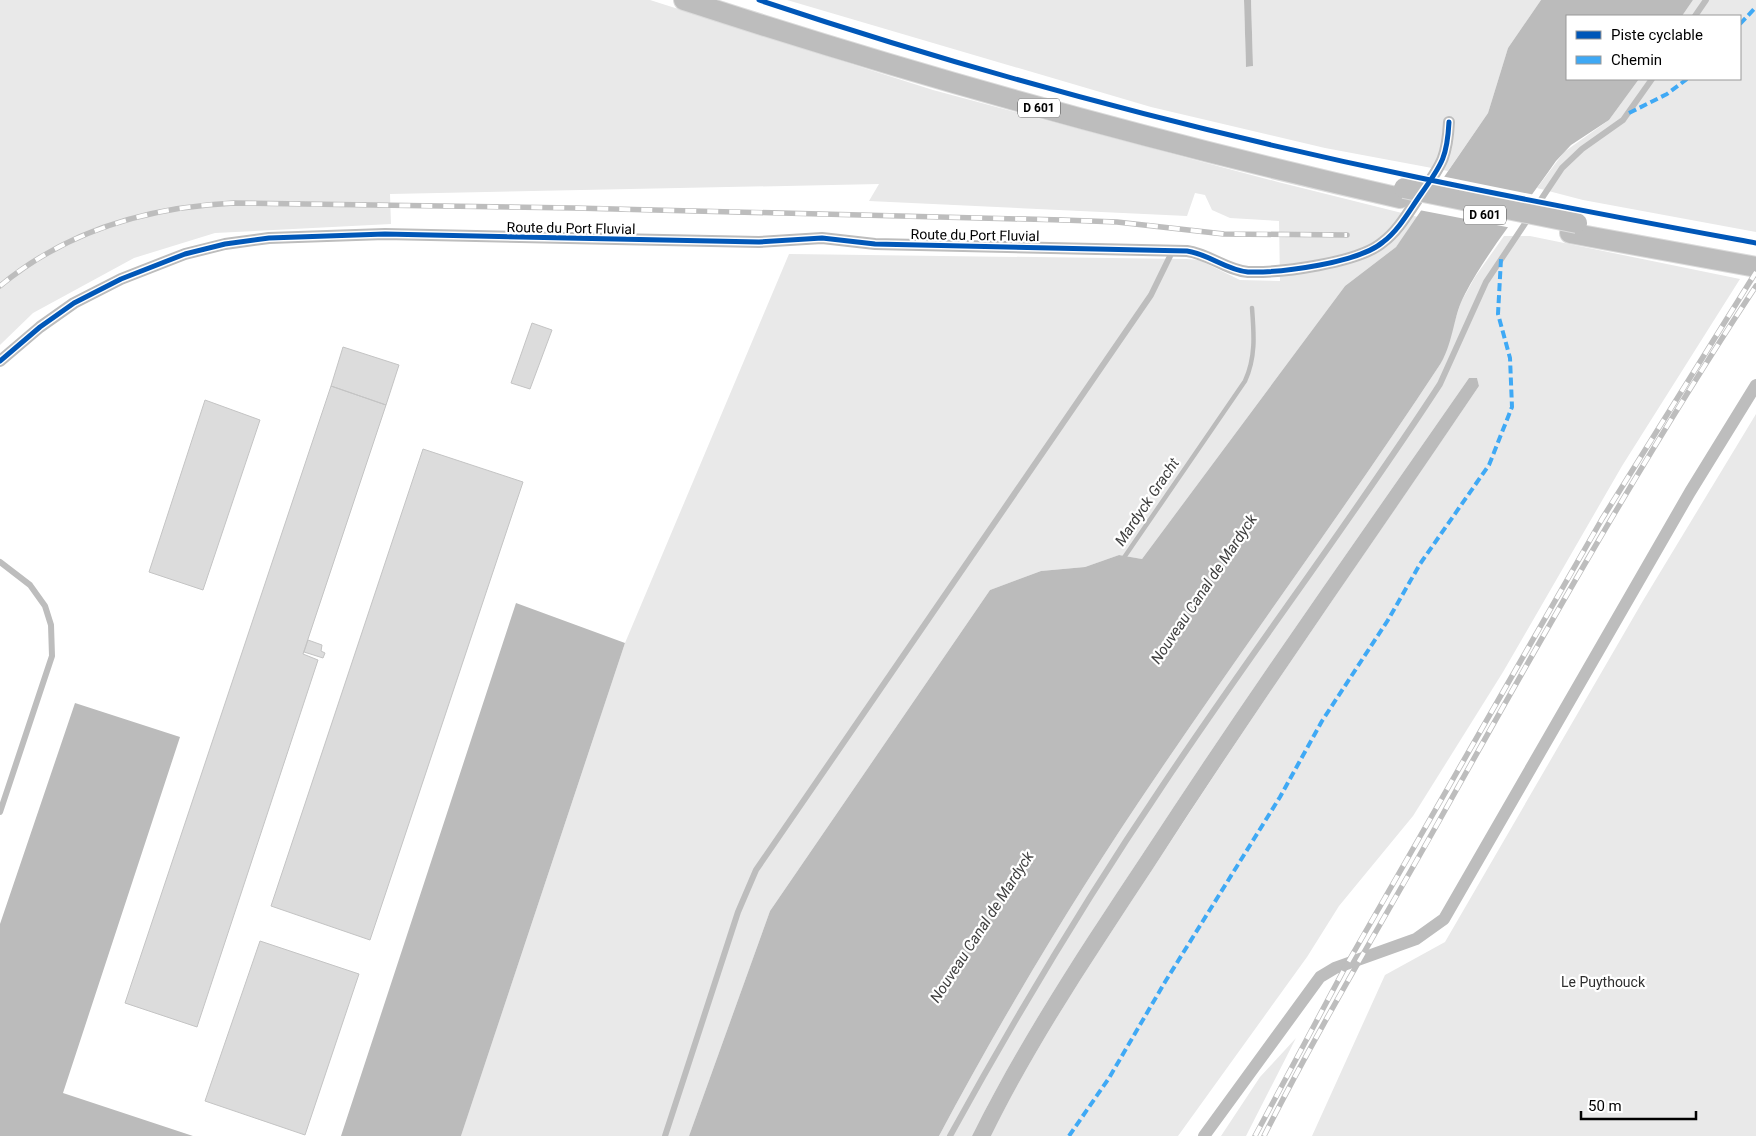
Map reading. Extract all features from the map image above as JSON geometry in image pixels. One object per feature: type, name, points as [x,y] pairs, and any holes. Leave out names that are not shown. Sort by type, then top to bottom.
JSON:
[{"type":"main road","name":"D 601","points":[[684,0],[820,44],[1008,100],[1181,146],[1573,228],[1702,252],[1756,268]]},
{"type":"main road","name":"D 601","points":[[726,0],[880,51],[1060,103],[1402,193]]},
{"type":"main road","name":"D 601","points":[[1702,252],[1756,256]]},
{"type":"street","name":"Route du Port Fluvial","points":[[0,361],[40,327],[74,303],[120,279],[185,254],[225,244],[269,238],[367,234],[759,242],[822,238],[875,244],[1173,250],[1202,254],[1234,269],[1248,272],[1332,262],[1362,255],[1381,244],[1395,231],[1441,165],[1448,146],[1449,122]]},
{"type":"street","points":[[1204,1136],[1320,977],[1335,968],[1416,939],[1444,919],[1686,498],[1756,385]]},
{"type":"lane","points":[[1696,15],[1706,0]]},
{"type":"lane","points":[[950,1136],[1023,1005],[1093,891],[1164,783],[1440,384],[1482,290],[1501,259],[1567,162],[1623,120],[1651,80]]},
{"type":"lane","points":[[664,1136],[738,912],[756,870],[1151,295],[1173,250]]},
{"type":"lane","points":[[0,562],[30,585],[45,606],[51,625],[52,656],[0,812]]},
{"type":"green space","points":[[0,0],[650,0],[933,90],[1278,182],[1418,217],[1396,247],[1345,286],[1142,559],[1119,555],[1085,567],[1041,571],[990,590],[770,911],[689,1136],[461,1136],[625,643],[789,254],[1186,259],[1199,260],[1240,280],[1280,281],[1279,221],[1230,218],[1212,210],[1205,195],[1195,193],[1187,216],[869,201],[879,184],[390,194],[391,224],[215,233],[134,258],[33,313],[0,345]]},
{"type":"green space","points":[[787,0],[1244,0],[1246,67],[1253,66],[1251,0],[1541,0],[1508,48],[1488,113],[1448,171],[1325,148],[1151,107]]},
{"type":"green space","points":[[1693,0],[1756,0],[1756,232],[1583,200],[1537,188],[1564,152],[1609,120],[1638,80],[1741,80],[1741,15],[1683,15]]},
{"type":"green space","points":[[1504,236],[1530,236],[1740,279],[1622,466],[1503,672],[1413,816],[1339,906],[1307,957],[1178,1136],[991,1136],[1028,1067],[1090,966],[1234,746],[1479,386],[1477,378],[1469,378],[1224,732],[1098,921],[1032,1027],[972,1136],[939,1136],[1016,998],[1099,863],[1192,723],[1371,467],[1441,363],[1461,302],[1475,277]]},
{"type":"green space","name":"Le Puythouck","points":[[1756,414],[1756,1136],[1312,1136],[1385,975],[1445,942],[1644,599]]},
{"type":"green space","points":[[1296,1038],[1246,1136],[1221,1136],[1260,1077]]},
{"type":"water","points":[[1244,0],[1251,0],[1253,66],[1246,67]]},
{"type":"water","name":"Nouveau Canal de Mardyck","points":[[1541,0],[1693,0],[1683,15],[1566,15],[1566,80],[1638,80],[1609,120],[1571,145],[1556,161],[1474,277],[1461,302],[1449,346],[1441,363],[1371,467],[1192,723],[1099,863],[1016,998],[939,1136],[689,1136],[770,911],[990,590],[1041,571],[1085,567],[1119,555],[1142,559],[1345,286],[1396,247],[1488,113],[1508,48]]},
{"type":"water","points":[[1469,378],[1477,378],[1479,386],[1234,746],[1068,999],[1028,1067],[991,1136],[972,1136],[1011,1063],[1053,991],[1098,921],[1264,673]]},
{"type":"water","points":[[516,603],[625,643],[461,1136],[341,1136]]},
{"type":"water","points":[[75,703],[180,737],[63,1093],[193,1136],[0,1136],[0,924]]},
{"type":"pier","points":[[1441,176],[1535,195],[1512,228],[1419,210]]},
{"type":"building","points":[[532,323],[552,330],[530,389],[511,383]]},
{"type":"building","points":[[343,347],[399,365],[386,405],[331,386]]},
{"type":"building","points":[[331,386],[386,405],[303,654],[318,660],[197,1027],[125,1003]]},
{"type":"building","points":[[205,400],[260,420],[203,590],[149,572]]},
{"type":"building","points":[[423,449],[523,482],[370,940],[271,906]]},
{"type":"building","points":[[308,640],[322,645],[321,651],[325,653],[323,658],[304,652]]},
{"type":"building","points":[[260,941],[359,974],[305,1135],[205,1101]]},
{"type":"waterway","name":"Mardyck Gracht","points":[[1123,559],[1245,381],[1253,354],[1252,308]]},
{"type":"railway","points":[[0,286],[52,250],[110,225],[171,210],[202,205],[234,203],[574,208],[1063,220],[1117,222],[1224,234],[1347,235]]},
{"type":"railway","points":[[1255,1136],[1347,964],[1602,519],[1756,272]]},
{"type":"railway","points":[[1264,1136],[1328,1017],[1554,618],[1632,484],[1756,286]]},
{"type":"marked path","points":[[1741,23],[1756,7]]},
{"type":"marked path","points":[[1629,113],[1667,94],[1686,80]]},
{"type":"marked path","points":[[1069,1136],[1109,1078],[1165,982],[1280,797],[1322,721],[1388,620],[1420,564],[1489,465],[1512,407],[1510,358],[1498,314],[1501,259]]},
{"type":"cycle path","points":[[759,0],[1003,76],[1250,140],[1458,186],[1756,243]]},
{"type":"cycle path","points":[[0,361],[40,327],[74,303],[121,279],[185,254],[225,244],[269,238],[385,234],[759,242],[822,238],[875,244],[1187,251],[1203,255],[1240,271],[1248,272],[1279,271],[1318,265],[1356,256],[1372,249],[1394,232],[1434,176],[1442,161],[1447,145],[1449,122]]}]
